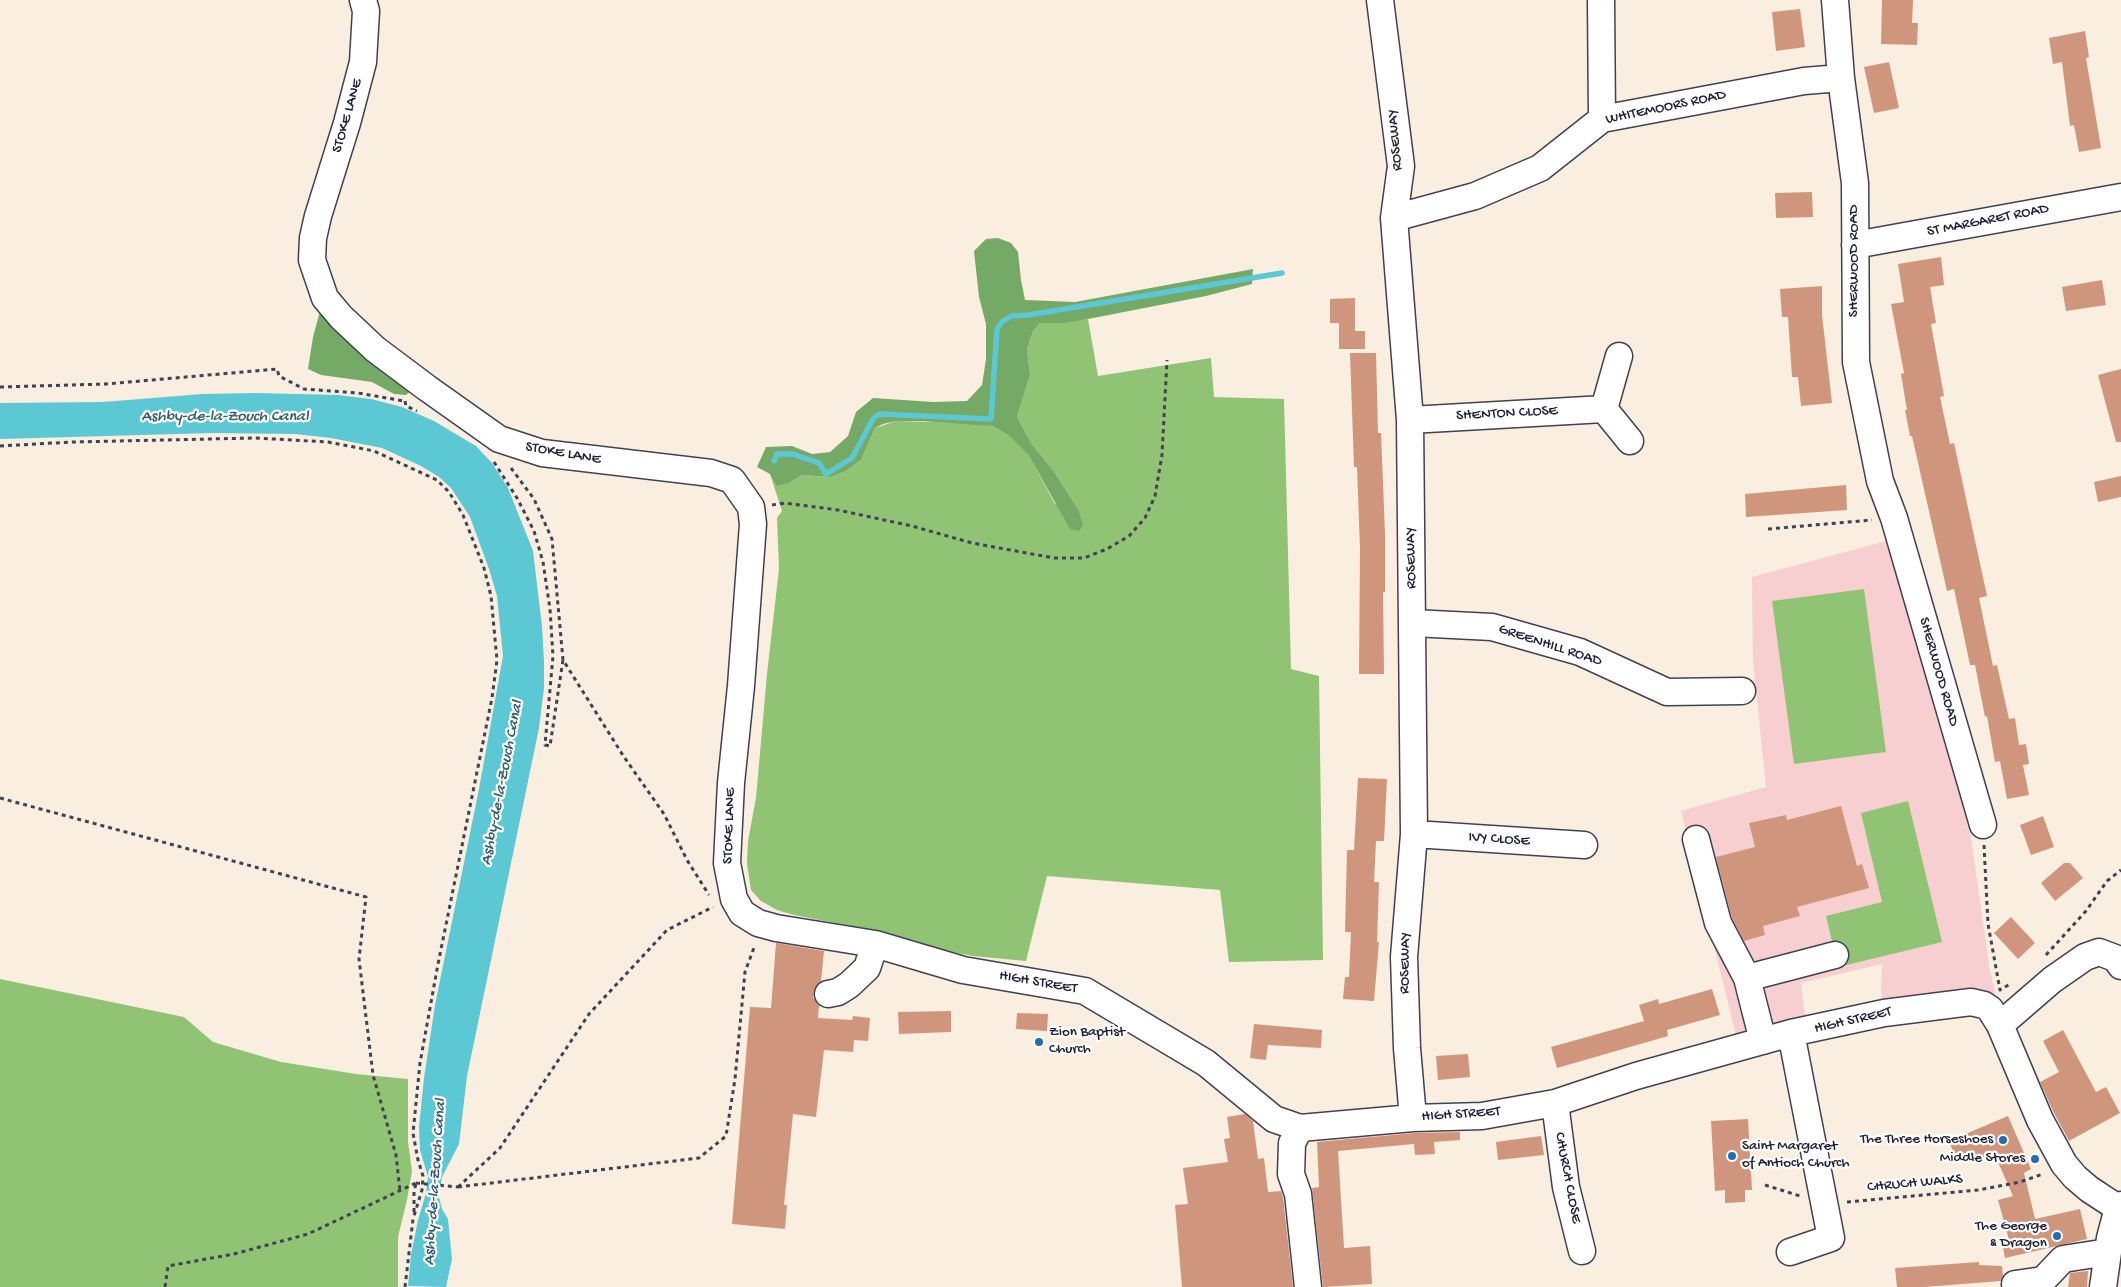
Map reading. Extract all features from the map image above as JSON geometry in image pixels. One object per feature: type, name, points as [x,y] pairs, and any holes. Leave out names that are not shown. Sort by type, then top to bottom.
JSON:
[{"type":"street","name":"STOKE LANE","points":[[363,0],[366,10],[363,62],[313,238],[312,260],[325,298],[341,317],[376,349],[499,439],[550,454],[711,473],[732,480],[751,507],[753,524],[741,686],[731,783],[727,863],[734,899]]},
{"type":"street","name":"ROSEWAY","points":[[1380,0],[1401,166],[1394,218],[1410,420],[1414,834],[1404,958],[1407,1048],[1413,1118]]},
{"type":"street","points":[[1601,0],[1602,119]]},
{"type":"street","name":"SHERWOOD ROAD","points":[[1834,0],[1841,78],[1855,183],[1856,362],[1880,481],[1894,518],[1983,825]]},
{"type":"street","name":"WHITEMOORS ROAD","points":[[1394,218],[1475,196],[1540,168],[1602,119],[1804,81],[1841,78]]},
{"type":"street","name":"ST MARGARET ROAD","points":[[1855,246],[2121,197]]},
{"type":"street","points":[[1620,356],[1604,409],[1630,441]]},
{"type":"street","name":"SHENTON CLOSE","points":[[1410,420],[1604,409]]},
{"type":"street","name":"GREENHILL ROAD","points":[[1413,623],[1492,627],[1580,652],[1667,692],[1742,690]]},
{"type":"street","name":"IVY CLOSE","points":[[1414,834],[1588,846]]},
{"type":"street","points":[[1696,839],[1718,923],[1747,978],[1764,1041]]},
{"type":"street","name":"HIGH STREET","points":[[734,899],[742,913],[758,923],[776,928],[876,944],[963,970],[1085,991],[1206,1063],[1274,1119],[1300,1128],[1413,1118],[1482,1116],[1554,1103],[1636,1076],[1791,1034],[1884,1013],[1971,1002],[1984,1005],[1990,1010],[2000,1026],[2040,1120],[2064,1164],[2088,1190],[2120,1206]]},
{"type":"street","points":[[828,994],[838,992],[849,985],[867,968],[876,944]]},
{"type":"street","points":[[2000,1026],[2052,980],[2084,957],[2099,952],[2114,958],[2121,966]]},
{"type":"street","points":[[1747,978],[1835,956]]},
{"type":"street","points":[[1790,1252],[1831,1238],[1791,1034]]},
{"type":"street","name":"CHURCH CLOSE","points":[[1554,1103],[1566,1187],[1582,1251]]},
{"type":"street","points":[[1300,1128],[1292,1143],[1291,1174],[1298,1194],[1308,1287]]},
{"type":"street","points":[[2102,1287],[2108,1252],[2120,1206]]},
{"type":"street","points":[[2015,1284],[2043,1280],[2063,1259],[2108,1252]]},
{"type":"path","points":[[751,507],[785,503],[838,510],[912,526],[972,543],[1054,558],[1084,558],[1107,549],[1129,536],[1145,518],[1155,496],[1162,455],[1167,360]]},
{"type":"path","points":[[0,387],[106,384],[277,369],[279,376],[304,389],[358,393],[404,401]]},
{"type":"path","points":[[406,406],[420,412]]},
{"type":"path","points":[[0,446],[72,442],[256,438],[328,442],[374,451],[437,480],[464,515],[484,568],[491,596],[497,660],[492,698],[420,1063],[413,1133],[423,1176],[422,1190],[413,1219]]},
{"type":"path","points":[[491,458],[517,498],[534,531],[543,562],[550,609],[552,656],[545,745],[550,746],[562,660],[552,539],[534,499],[507,462]]},
{"type":"path","points":[[1768,529],[1894,518]]},
{"type":"path","points":[[458,1187],[500,1148],[588,1014],[667,930],[715,906],[687,860],[664,814],[624,757],[562,660]]},
{"type":"path","points":[[0,798],[366,897],[359,959],[373,1075],[396,1155],[400,1191]]},
{"type":"path","points":[[1983,825],[1988,924],[2000,990],[2014,982]]},
{"type":"path","points":[[2041,960],[2086,912],[2107,881],[2121,870]]},
{"type":"path","points":[[165,1287],[168,1266],[234,1254],[308,1234],[416,1184],[458,1187],[698,1158],[726,1136],[735,1079],[745,972],[755,943],[758,923]]},
{"type":"path","name":"CHRUCH WALKS","points":[[1824,1204],[1978,1190],[2020,1182],[2064,1164]]},
{"type":"path","points":[[405,1287],[416,1184]]},
{"type":"path","points":[[1765,1185],[1824,1204]]},
{"type":"shaded area","points":[[1890,540],[1971,837],[1990,971],[1995,993],[1984,1005],[1884,1013],[1881,992],[1882,964],[1801,983],[1807,1031],[1739,1048],[1681,811],[1766,787],[1753,661],[1752,577]]},
{"type":"green space","points":[[998,238],[1011,243],[1018,252],[1025,300],[1075,302],[1253,269],[1252,284],[1206,296],[1067,323],[1040,323],[1033,331],[1027,350],[1030,375],[1017,417],[1031,443],[1053,470],[1078,509],[1083,525],[1079,531],[1070,529],[1029,456],[1008,435],[993,426],[922,421],[896,421],[883,424],[875,428],[861,460],[846,471],[831,477],[802,475],[789,483],[777,486],[770,474],[757,467],[766,447],[792,446],[812,454],[830,452],[848,436],[856,412],[873,398],[933,402],[967,401],[982,385],[986,359],[986,324],[979,297],[974,251],[986,239]]},
{"type":"green space","points":[[321,308],[412,390],[406,395],[394,394],[372,382],[321,375],[308,369],[313,337]]},
{"type":"green space","points":[[1088,319],[1098,376],[1211,358],[1214,397],[1284,399],[1291,669],[1319,676],[1323,960],[1229,962],[1220,890],[1047,876],[1026,961],[973,956],[926,947],[882,932],[794,915],[777,910],[761,901],[751,890],[747,864],[748,841],[756,798],[779,569],[777,518],[782,511],[770,474],[789,483],[802,475],[831,477],[846,471],[861,460],[875,428],[896,421],[973,423],[993,426],[1008,435],[1029,456],[1055,504],[1078,509],[1053,470],[1031,443],[1017,417],[1030,375],[1027,350],[1033,331],[1040,323],[1067,323]]},
{"type":"green space","points":[[1864,589],[1886,752],[1794,764],[1772,601]]},
{"type":"green space","points":[[1908,801],[1942,942],[1838,967],[1826,916],[1882,902],[1861,813]]},
{"type":"green space","points":[[0,979],[184,1017],[213,1042],[281,1062],[356,1074],[408,1079],[408,1142],[412,1171],[398,1237],[398,1287],[0,1287]]},
{"type":"water","name":"Ashby-de-la-Zouch Canal","points":[[202,394],[338,395],[371,399],[402,407],[434,421],[476,446],[492,463],[508,488],[533,551],[542,626],[544,688],[539,728],[467,1076],[459,1144],[442,1177],[439,1197],[442,1209],[448,1219],[452,1259],[446,1287],[408,1286],[411,1255],[428,1177],[420,1150],[419,1127],[435,1005],[479,789],[503,656],[497,596],[470,517],[451,488],[439,477],[421,466],[382,448],[331,438],[295,434],[213,433],[0,439],[0,403],[103,402]]},
{"type":"building","points":[[1882,0],[1913,0],[1912,23],[1918,23],[1917,45],[1881,44]]},
{"type":"building","points":[[1800,9],[1805,47],[1776,51],[1772,12]]},
{"type":"building","points":[[2085,31],[2089,57],[2086,58],[2101,148],[2079,152],[2074,125],[2070,126],[2062,62],[2053,64],[2049,38]]},
{"type":"building","points":[[1889,62],[1899,108],[1874,113],[1864,67]]},
{"type":"building","points":[[1812,192],[1813,217],[1776,218],[1775,193]]},
{"type":"building","points":[[1941,257],[1944,285],[1930,287],[1936,323],[1931,324],[1944,396],[1940,397],[1950,444],[1954,443],[1987,596],[1979,598],[1993,666],[1997,665],[2009,719],[2015,718],[2019,745],[2026,744],[2029,764],[2023,765],[2029,795],[2007,799],[2000,761],[1995,762],[1975,665],[1970,665],[1954,589],[1947,591],[1912,436],[1910,436],[1901,374],[1904,373],[1891,304],[1904,302],[1898,264]]},
{"type":"building","points":[[2102,280],[2106,305],[2066,311],[2062,287]]},
{"type":"building","points":[[1822,286],[1822,315],[1832,403],[1801,406],[1798,377],[1792,377],[1788,317],[1782,317],[1780,289]]},
{"type":"building","points":[[1355,298],[1355,331],[1365,331],[1365,349],[1339,349],[1339,323],[1330,323],[1330,299]]},
{"type":"building","points":[[1350,353],[1376,353],[1378,433],[1381,433],[1385,534],[1385,592],[1383,592],[1384,674],[1359,674],[1360,549],[1357,467],[1354,467]]},
{"type":"building","points":[[2121,369],[2121,442],[2116,442],[2098,375]]},
{"type":"building","points":[[2121,476],[2121,497],[2098,502],[2094,482]]},
{"type":"building","points":[[1846,485],[1847,510],[1746,517],[1745,494]]},
{"type":"building","points":[[1358,778],[1387,779],[1384,841],[1376,841],[1374,882],[1379,882],[1377,942],[1379,942],[1374,1001],[1343,999],[1345,977],[1349,977],[1351,932],[1345,932],[1347,850],[1354,850]]},
{"type":"building","points":[[1841,806],[1857,866],[1862,864],[1869,888],[1797,907],[1800,916],[1763,926],[1765,935],[1744,941],[1732,918],[1716,857],[1755,847],[1749,823],[1786,815],[1787,820]]},
{"type":"building","points":[[2043,816],[2054,847],[2031,855],[2020,825]]},
{"type":"building","points":[[2064,863],[2070,863],[2083,878],[2055,901],[2041,883]]},
{"type":"building","points":[[2011,917],[2035,943],[2018,959],[1994,933]]},
{"type":"building","points":[[776,943],[824,951],[821,981],[814,990],[813,997],[819,1006],[818,1018],[852,1020],[853,1016],[870,1018],[868,1041],[854,1040],[853,1052],[824,1050],[816,1117],[793,1114],[784,1205],[787,1205],[785,1229],[732,1224],[750,1007],[771,1008]]},
{"type":"building","points":[[1712,989],[1720,1015],[1667,1030],[1668,1036],[1557,1068],[1551,1047],[1644,1021],[1639,1005],[1658,999],[1659,1004]]},
{"type":"building","points":[[951,1011],[951,1032],[899,1034],[898,1012]]},
{"type":"building","name":"Zion Baptist Church","points":[[1017,1013],[1048,1014],[1047,1031],[1016,1029]]},
{"type":"building","points":[[1254,1024],[1322,1030],[1321,1048],[1268,1045],[1266,1060],[1250,1058]]},
{"type":"building","points":[[2063,1030],[2096,1092],[2106,1087],[2120,1113],[2069,1141],[2040,1082],[2059,1072],[2043,1041]]},
{"type":"building","points":[[1468,1054],[1470,1077],[1438,1080],[1436,1056]]},
{"type":"building","points":[[1245,1114],[1253,1121],[1258,1159],[1264,1158],[1268,1192],[1281,1191],[1283,1197],[1293,1287],[1182,1287],[1175,1205],[1188,1204],[1183,1168],[1228,1162],[1224,1139],[1230,1138],[1227,1117]]},
{"type":"building","points":[[2008,1116],[2031,1169],[2024,1173],[2035,1219],[2080,1209],[2087,1239],[2005,1258],[2002,1242],[2009,1240],[1998,1200],[2013,1196],[1994,1153],[1977,1159],[1974,1151],[1956,1159],[1949,1141]]},
{"type":"building","name":"Saint Margaret of Antioch Church","points":[[1748,1119],[1752,1190],[1745,1190],[1745,1202],[1725,1203],[1725,1190],[1715,1191],[1711,1121]]},
{"type":"building","points":[[1460,1132],[1460,1140],[1434,1142],[1435,1154],[1415,1155],[1414,1144],[1338,1151],[1344,1248],[1370,1246],[1372,1284],[1323,1287],[1312,1188],[1319,1187],[1317,1142],[1414,1133]]},
{"type":"building","points":[[1541,1136],[1544,1155],[1498,1160],[1496,1142]]},
{"type":"building","points":[[1979,1262],[1979,1265],[2002,1266],[2003,1276],[2001,1281],[1924,1287],[1897,1287],[1895,1268]]},
{"type":"building","points":[[2088,1271],[2087,1287],[2068,1287],[2070,1273]]},
{"type":"waterway","points":[[774,461],[777,454],[793,454],[819,463],[826,474],[852,458],[873,419],[879,414],[991,419],[997,329],[1002,322],[1011,316],[1028,315],[1282,273]]},
{"type":"place","name":"Zion Baptist Church","points":[[1039,1042]]},
{"type":"place","name":"The Three Horseshoes","points":[[2003,1140]]},
{"type":"place","name":"Saint Margaret of Antioch Church","points":[[1732,1156]]},
{"type":"place","name":"Middle Stores","points":[[2035,1159]]},
{"type":"place","name":"The George & Dragon","points":[[2057,1236]]}]
